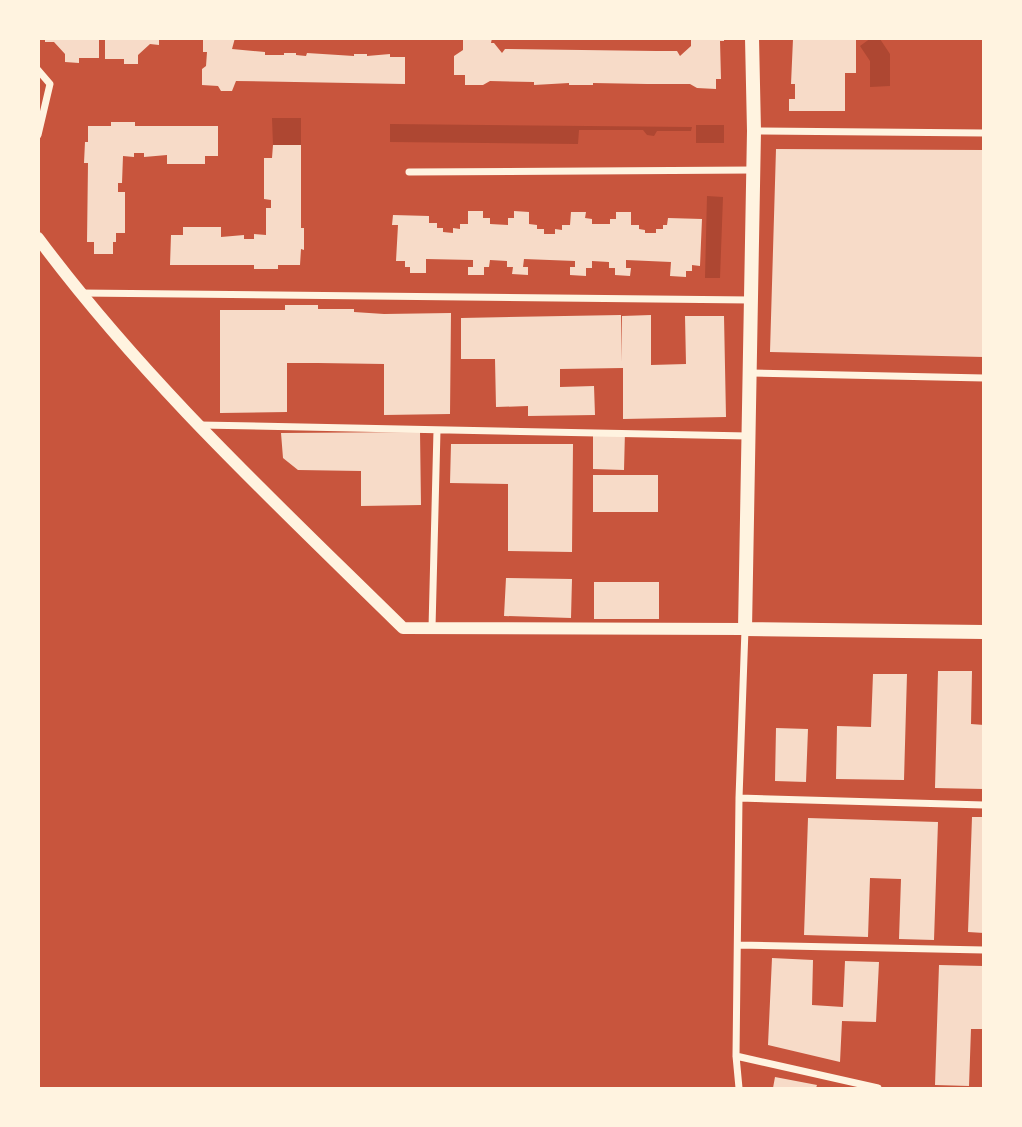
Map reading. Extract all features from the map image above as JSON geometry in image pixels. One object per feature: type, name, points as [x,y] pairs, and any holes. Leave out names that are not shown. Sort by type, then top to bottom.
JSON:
[{"type":"main road","points":[[752,38],[754,170],[745,629],[984,632]]},
{"type":"street","points":[[38,70],[50,85],[38,135]]},
{"type":"street","points":[[754,131],[984,133]]},
{"type":"street","points":[[409,172],[754,170]]},
{"type":"street","points":[[38,238],[80,293],[196,425],[403,628],[745,629],[739,798],[736,1056],[739,1088]]},
{"type":"street","points":[[80,293],[751,300]]},
{"type":"street","points":[[750,373],[984,378]]},
{"type":"street","points":[[196,425],[749,436]]},
{"type":"street","points":[[432,630],[437,430]]},
{"type":"street","points":[[739,798],[984,805]]},
{"type":"street","points":[[738,945],[984,950]]},
{"type":"street","points":[[736,1056],[878,1088]]},
{"type":"shaded area","points":[[871,38],[880,39],[890,54],[890,86],[870,87],[870,61],[860,46]]},
{"type":"shaded area","points":[[272,118],[301,118],[301,145],[273,145]]},
{"type":"shaded area","points":[[390,124],[692,127],[691,131],[657,131],[654,136],[647,135],[643,130],[579,130],[578,144],[390,142]]},
{"type":"shaded area","points":[[696,125],[724,125],[724,143],[696,143]]},
{"type":"shaded area","points":[[707,196],[723,197],[720,278],[705,278]]},
{"type":"building","points":[[45,38],[99,38],[99,58],[79,58],[79,63],[65,62],[65,54],[54,42],[45,42]]},
{"type":"building","points":[[105,38],[159,38],[159,45],[150,44],[138,55],[138,64],[124,64],[124,59],[105,59]]},
{"type":"building","points":[[203,38],[235,38],[232,49],[265,52],[265,55],[390,54],[390,57],[405,57],[405,84],[236,81],[232,91],[221,91],[218,86],[202,85],[202,69],[206,66],[207,52],[203,52]]},
{"type":"building","points":[[463,38],[492,38],[491,43],[502,53],[505,49],[677,51],[680,56],[691,46],[691,38],[724,38],[724,41],[720,41],[721,79],[716,79],[716,89],[697,88],[690,84],[534,85],[534,82],[490,81],[483,85],[465,85],[465,75],[454,75],[454,56],[463,50]]},
{"type":"building","points":[[793,39],[856,39],[856,73],[845,73],[845,111],[789,111],[789,99],[795,99],[795,84],[791,84]]},
{"type":"building","points":[[111,122],[135,122],[135,126],[218,126],[218,156],[205,156],[205,164],[167,164],[167,155],[144,157],[144,153],[134,153],[134,157],[123,156],[122,183],[118,183],[118,192],[125,192],[125,233],[116,233],[113,254],[94,254],[94,242],[87,242],[88,163],[84,163],[85,142],[88,142],[88,126],[111,126]]},
{"type":"building","points":[[273,145],[301,145],[301,228],[304,228],[304,250],[301,249],[300,265],[254,269],[254,265],[170,265],[171,235],[183,235],[183,227],[221,227],[221,237],[244,235],[244,239],[254,239],[254,234],[266,235],[266,208],[271,208],[271,200],[264,199],[264,158],[272,158]]},
{"type":"building","points":[[776,149],[984,150],[984,357],[770,352]]},
{"type":"building","points":[[468,211],[483,211],[483,218],[490,218],[490,224],[508,225],[508,218],[514,218],[514,211],[529,212],[529,224],[537,225],[537,229],[544,229],[544,234],[555,234],[555,229],[562,230],[562,225],[570,225],[571,212],[586,212],[585,218],[592,219],[592,224],[610,224],[610,219],[616,219],[616,212],[631,212],[631,225],[639,225],[639,229],[645,230],[645,233],[656,233],[656,229],[663,229],[668,218],[702,219],[700,266],[692,265],[692,271],[686,271],[686,277],[670,276],[671,262],[626,260],[626,268],[631,268],[630,276],[615,275],[615,268],[609,268],[609,262],[592,261],[592,268],[586,268],[586,276],[570,275],[570,267],[575,267],[575,261],[524,259],[523,267],[528,267],[528,275],[512,274],[513,267],[507,267],[507,261],[490,260],[489,267],[484,267],[484,275],[468,275],[468,267],[473,267],[473,260],[426,259],[426,273],[410,273],[410,267],[405,267],[405,261],[396,261],[398,225],[392,225],[393,215],[429,216],[429,223],[437,223],[437,228],[443,228],[443,232],[453,233],[453,228],[460,229],[460,224],[468,224]]},
{"type":"building","points":[[285,305],[318,305],[318,309],[354,309],[354,312],[384,314],[451,313],[450,414],[384,415],[384,364],[318,363],[287,363],[287,412],[220,413],[220,310],[285,310]]},
{"type":"building","points":[[621,315],[622,362],[622,316],[651,315],[651,365],[686,364],[685,316],[724,316],[726,417],[623,419],[623,368],[560,369],[560,387],[594,386],[595,415],[528,416],[528,406],[496,407],[495,359],[461,359],[461,318]]},
{"type":"building","points":[[593,431],[625,431],[624,470],[593,469]]},
{"type":"building","points":[[420,432],[421,505],[361,506],[361,471],[298,470],[283,458],[281,433]]},
{"type":"building","points":[[451,444],[573,444],[572,552],[508,551],[508,484],[450,483]]},
{"type":"building","points":[[593,475],[658,475],[658,512],[593,512]]},
{"type":"building","points":[[506,578],[572,579],[571,618],[504,616]]},
{"type":"building","points":[[594,582],[659,582],[659,619],[594,619]]},
{"type":"building","points":[[938,671],[972,671],[971,724],[984,725],[984,789],[935,788]]},
{"type":"building","points":[[873,674],[907,674],[904,780],[836,779],[837,726],[871,727]]},
{"type":"building","points":[[776,728],[808,729],[806,782],[775,781]]},
{"type":"building","points":[[972,817],[984,817],[984,933],[968,932]]},
{"type":"building","points":[[808,818],[938,822],[934,940],[899,939],[901,879],[870,878],[868,937],[804,935]]},
{"type":"building","points":[[772,958],[813,960],[812,1005],[843,1007],[845,961],[879,962],[876,1022],[842,1021],[840,1062],[768,1045]]},
{"type":"building","points":[[939,965],[984,966],[984,1029],[971,1029],[969,1086],[935,1085]]},
{"type":"building","points":[[775,1077],[817,1085],[816,1088],[773,1088]]}]
